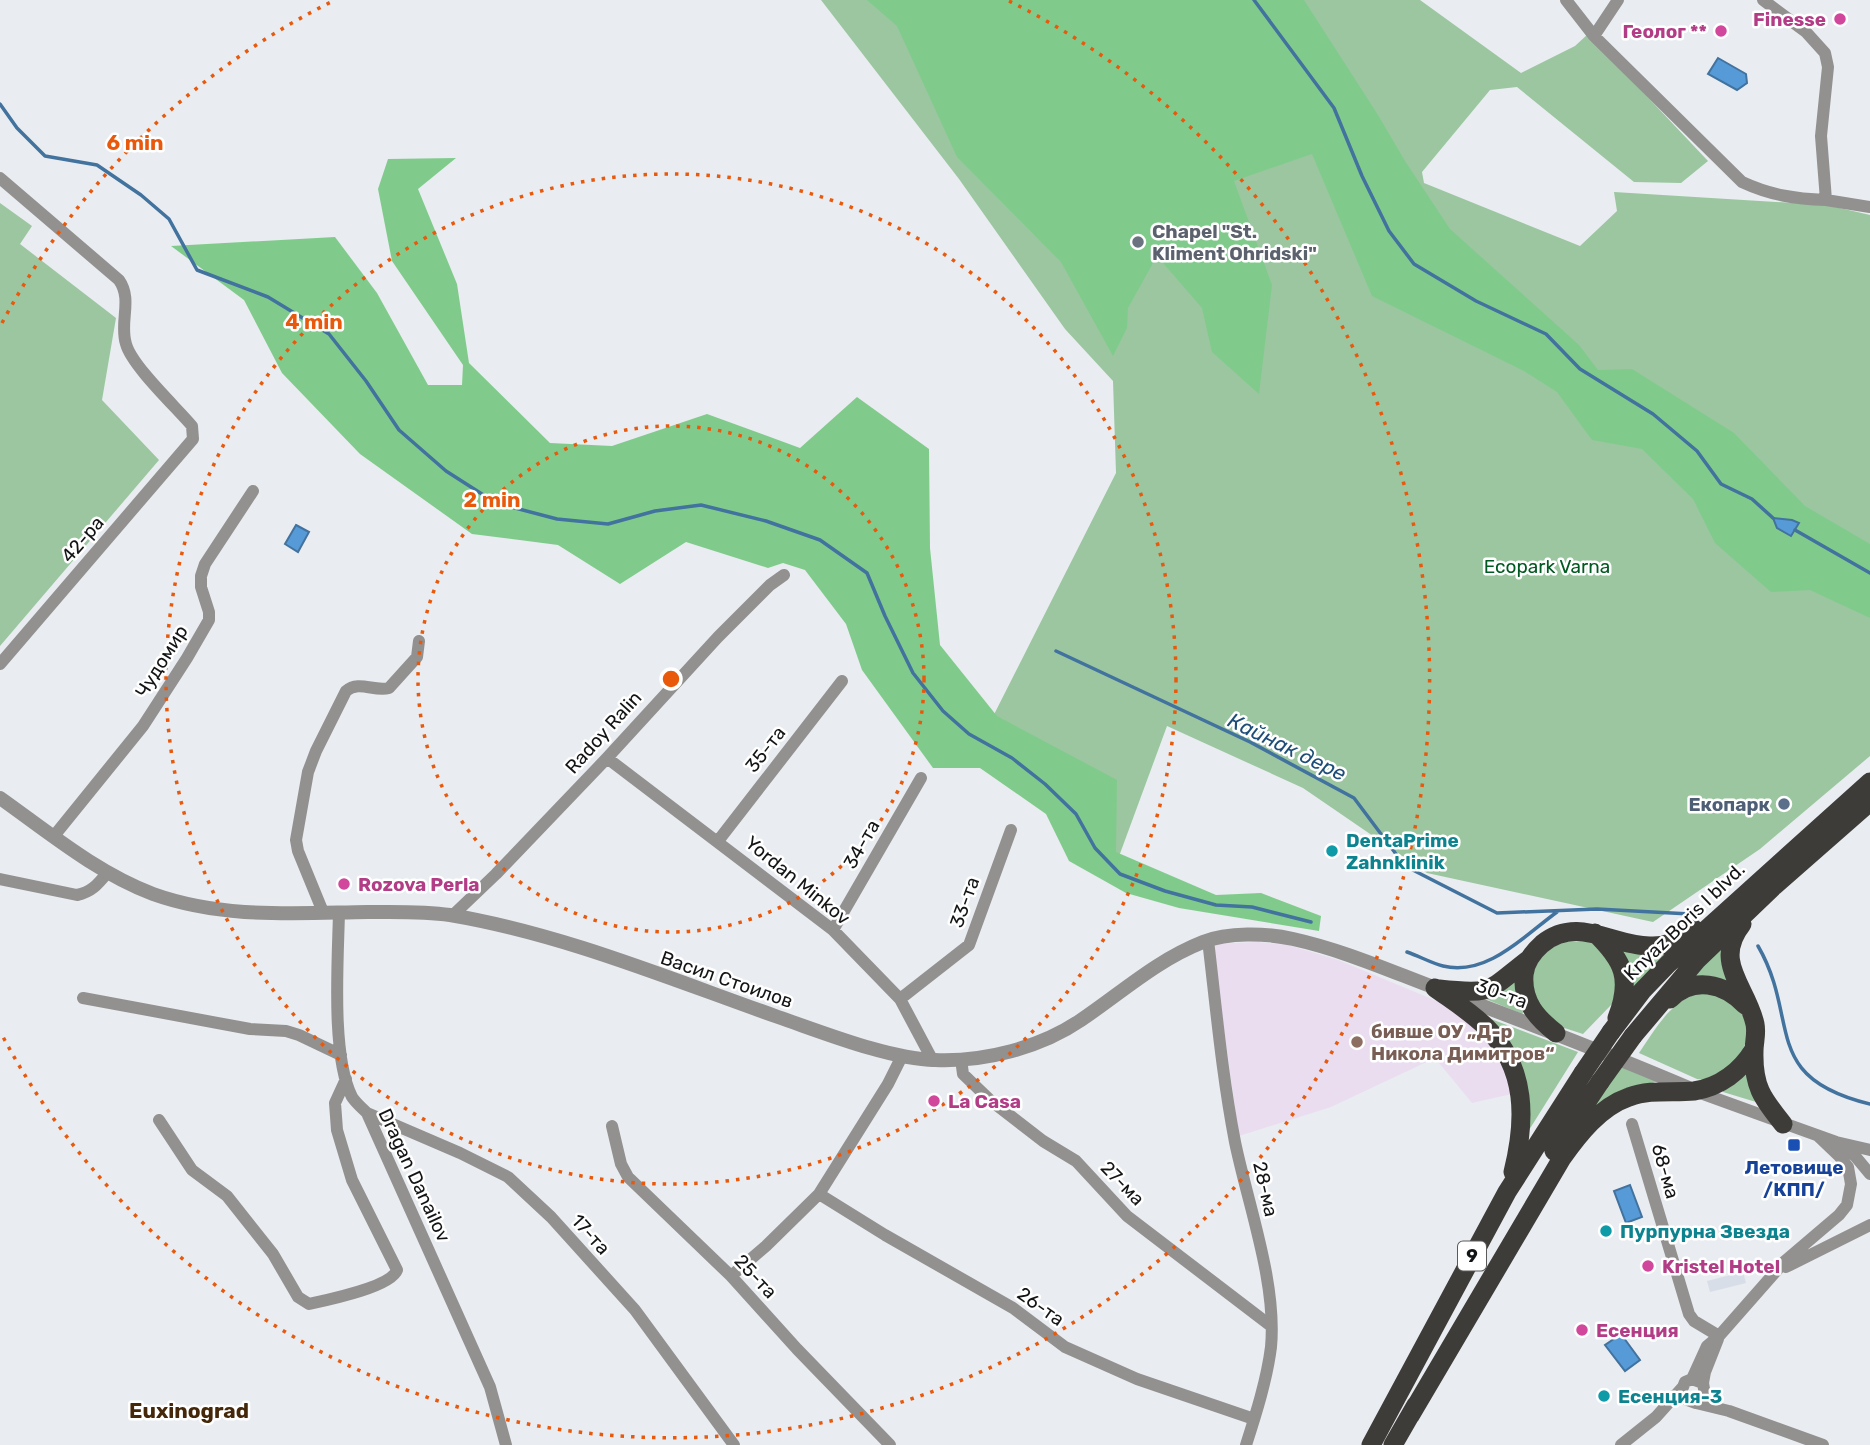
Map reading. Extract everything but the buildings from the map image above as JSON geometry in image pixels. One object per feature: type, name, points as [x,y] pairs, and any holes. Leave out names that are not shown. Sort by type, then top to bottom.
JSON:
[{"type":"highway","name":"Knyaz Boris I blvd.","points":[[1371,1445],[1507,1192],[1591,1077],[1633,1035],[1755,894],[1870,782]]},
{"type":"highway","name":"Knyaz Boris I blvd.","points":[[1394,1445],[1536,1181],[1572,1121],[1611,1032],[1642,991],[1668,964],[1870,802]]},
{"type":"highway","points":[[1435,988],[1464,992],[1489,990],[1529,959],[1541,945],[1557,935],[1575,930],[1646,946],[1667,944],[1755,894]]},
{"type":"highway","points":[[1755,894],[1737,930],[1730,952],[1732,968],[1755,1023],[1757,1085],[1761,1096],[1783,1124]]},
{"type":"highway","points":[[1595,933],[1615,953],[1623,972],[1625,988],[1622,1004],[1611,1032]]},
{"type":"highway","points":[[1529,959],[1524,976],[1526,998],[1537,1018],[1556,1033]]},
{"type":"highway","points":[[1633,1035],[1677,992],[1692,986],[1720,987],[1735,995],[1748,1009]]},
{"type":"highway","points":[[1435,988],[1487,1028],[1503,1049],[1514,1073],[1521,1097],[1522,1131],[1507,1192]]},
{"type":"highway","points":[[1410,1416],[1573,1142],[1599,1115],[1630,1096],[1661,1091],[1695,1091],[1732,1075],[1741,1068],[1754,1049]]},
{"type":"street","points":[[1566,0],[1594,36],[1742,182],[1766,193],[1796,199],[1826,200],[1870,207]]},
{"type":"street","points":[[1594,36],[1618,0]]},
{"type":"street","points":[[1763,0],[1806,33],[1825,53],[1828,67],[1821,136],[1826,200]]},
{"type":"street","name":"42-ра","points":[[0,178],[119,280],[126,290],[126,345],[135,360],[192,426],[193,439],[0,664]]},
{"type":"street","name":"Чудомир","points":[[54,836],[143,726],[209,620],[201,587],[205,564],[253,491]]},
{"type":"street","name":"Radoy Ralin","points":[[452,916],[607,758],[719,637],[770,585],[784,575]]},
{"type":"street","points":[[323,912],[296,840],[308,772],[346,691],[352,686],[362,685],[383,690],[388,688],[417,657],[419,640]]},
{"type":"street","name":"35-та","points":[[718,841],[842,681]]},
{"type":"street","name":"Yordan Minkov","points":[[607,758],[833,930],[900,999],[933,1060]]},
{"type":"street","name":"34-та","points":[[833,930],[921,778]]},
{"type":"street","name":"Васил Стоилов","points":[[0,798],[108,872],[153,894],[209,909],[246,914],[420,912],[452,916],[594,951],[815,1030],[902,1056],[933,1060],[961,1059],[1043,1041],[1077,1023],[1167,959],[1208,940],[1258,936],[1288,938],[1336,951],[1435,988]]},
{"type":"street","name":"33-та","points":[[900,999],[969,945],[1011,830]]},
{"type":"street","points":[[0,879],[76,895],[88,893],[108,872]]},
{"type":"street","name":"Dragan Danailov","points":[[339,912],[337,998],[345,1079],[353,1099],[367,1113],[490,1387],[506,1445]]},
{"type":"street","name":"28-ма","points":[[1208,940],[1235,1140],[1267,1281],[1270,1346],[1246,1445]]},
{"type":"street","name":"30-та","points":[[1435,988],[1556,1033],[1695,1091]]},
{"type":"street","points":[[83,998],[250,1029],[286,1031],[341,1055]]},
{"type":"street","points":[[731,1276],[766,1246],[818,1194],[888,1084],[902,1056]]},
{"type":"street","name":"27-ма","points":[[961,1059],[963,1074],[990,1100],[1043,1141],[1076,1161],[1127,1216],[1270,1326]]},
{"type":"street","points":[[159,1121],[192,1170],[227,1196],[273,1254],[298,1297],[309,1304],[354,1292],[391,1278],[397,1270],[352,1180],[337,1130],[335,1103],[345,1079]]},
{"type":"street","points":[[1695,1091],[1818,1136],[1870,1150]]},
{"type":"street","name":"17-та","points":[[367,1113],[508,1177],[551,1217],[635,1310],[714,1422],[734,1445]]},
{"type":"street","name":"68-ма","points":[[1632,1124],[1689,1314],[1694,1321],[1719,1336]]},
{"type":"street","name":"25-та","points":[[612,1126],[621,1164],[628,1177],[731,1276],[890,1445]]},
{"type":"street","points":[[1656,1417],[1703,1398],[1700,1384],[1707,1346],[1719,1336],[1784,1261],[1839,1214],[1849,1199],[1852,1184],[1848,1167],[1818,1136]]},
{"type":"street","points":[[1836,1142],[1855,1156],[1870,1174]]},
{"type":"street","name":"26-та","points":[[818,1194],[1013,1308],[1065,1347],[1137,1378],[1254,1419]]},
{"type":"street","points":[[1769,1279],[1786,1267],[1868,1224]]},
{"type":"street","points":[[1621,1445],[1656,1417],[1685,1382],[1700,1384],[1729,1411]]},
{"type":"street","points":[[1682,1388],[1682,1396],[1694,1403],[1729,1411],[1823,1445]]},
{"type":"shaded area","name":"бивше ОУ „Д-р Никола Димитров“","points":[[1258,942],[1288,945],[1338,960],[1444,1004],[1471,1023],[1496,1050],[1516,1093],[1472,1103],[1435,1058],[1331,1107],[1239,1136],[1212,944]]},
{"type":"shaded area","points":[[1743,1272],[1746,1283],[1710,1292],[1707,1281]]},
{"type":"green space","name":"Ecopark Varna","points":[[821,0],[1420,0],[1521,73],[1575,46],[1588,34],[1708,161],[1681,183],[1634,182],[1517,87],[1490,90],[1422,172],[1424,183],[1580,246],[1617,211],[1614,192],[1827,205],[1870,215],[1870,756],[1760,849],[1653,922],[1427,873],[1303,788],[1167,726],[1111,878],[1052,810],[970,762],[1116,473],[1113,381],[1065,329],[959,179]]},
{"type":"green space","points":[[867,0],[1304,0],[1450,229],[1579,345],[1598,370],[1632,369],[1734,433],[1805,506],[1870,544],[1870,618],[1810,590],[1771,592],[1715,543],[1693,499],[1642,449],[1592,440],[1557,392],[1524,371],[1372,296],[1312,154],[1234,181],[1272,285],[1259,394],[1212,352],[1202,308],[1157,256],[1128,308],[1127,328],[1113,356],[1061,262],[957,157],[897,26]]},
{"type":"green space","points":[[456,158],[418,189],[457,284],[469,363],[550,443],[612,446],[707,414],[800,448],[857,397],[929,449],[930,548],[940,645],[997,716],[1117,780],[1116,852],[1216,895],[1261,893],[1321,916],[1319,931],[1179,908],[1126,893],[1069,861],[1046,814],[980,768],[933,768],[862,670],[846,624],[805,570],[783,563],[768,568],[686,542],[620,584],[558,545],[472,534],[360,454],[282,373],[244,300],[171,246],[335,237],[377,293],[428,385],[462,385],[463,365],[392,261],[378,189],[388,159]]},
{"type":"green space","points":[[0,203],[32,226],[20,244],[116,318],[102,400],[159,460],[0,646]]},
{"type":"green space","points":[[1587,941],[1602,948],[1616,967],[1615,994],[1612,1004],[1583,1034],[1552,1024],[1543,1016],[1531,985],[1535,966],[1545,952],[1562,942]]},
{"type":"green space","points":[[1616,944],[1668,951],[1630,994]]},
{"type":"green space","points":[[1721,945],[1735,987],[1686,982]]},
{"type":"green space","points":[[1514,975],[1523,1013],[1522,1014],[1481,997]]},
{"type":"green space","points":[[1696,994],[1711,994],[1737,1004],[1750,1030],[1738,1063],[1704,1080],[1639,1053],[1670,1011],[1686,998]]},
{"type":"green space","points":[[1491,1019],[1578,1052],[1529,1130]]},
{"type":"green space","points":[[1624,1064],[1657,1081],[1584,1118]]},
{"type":"green space","points":[[1746,1072],[1756,1102],[1723,1092],[1723,1089]]},
{"type":"water","points":[[1718,58],[1746,74],[1747,83],[1737,90],[1708,74]]},
{"type":"water","points":[[1773,518],[1799,523],[1791,536],[1777,528]]},
{"type":"water","points":[[296,525],[309,532],[298,552],[285,544]]},
{"type":"water","points":[[1630,1185],[1642,1217],[1626,1223],[1614,1191]]},
{"type":"water","points":[[1621,1334],[1640,1360],[1625,1371],[1605,1345]]},
{"type":"waterway","points":[[1254,0],[1334,108],[1362,176],[1389,231],[1414,264],[1476,301],[1546,334],[1580,369],[1653,414],[1697,451],[1721,484],[1752,499],[1773,518]]},
{"type":"waterway","name":"Кайнак дере","points":[[0,104],[17,128],[45,156],[97,165],[141,195],[169,219],[197,270],[268,297],[329,334],[366,381],[399,430],[446,471],[496,503],[557,519],[608,524],[655,511],[701,505],[766,521],[820,540],[867,573],[913,673],[943,711],[969,734],[1012,758],[1045,784],[1076,814],[1095,848],[1120,874],[1165,891],[1216,905],[1252,907],[1311,922]]},
{"type":"waterway","points":[[1795,530],[1870,573]]},
{"type":"waterway","name":"Кайнак дере","points":[[1056,651],[1250,742],[1354,798],[1405,866],[1497,913],[1597,909],[1690,914]]},
{"type":"waterway","name":"Кайнак дере","points":[[1407,952],[1443,966],[1459,968],[1475,965],[1504,952],[1557,912]]},
{"type":"waterway","name":"Кайнак дере","points":[[1758,946],[1771,973],[1788,1043],[1797,1062],[1812,1078],[1835,1092],[1870,1104]]},
{"type":"place","name":"Finesse","points":[[1840,19]]},
{"type":"place","name":"Геолог **","points":[[1721,31]]},
{"type":"place","name":"Chapel \"St. Kliment Ohridski\"","points":[[1138,242]]},
{"type":"place","name":"Екопарк","points":[[1784,804]]},
{"type":"place","name":"DentaPrime Zahnklinik","points":[[1332,851]]},
{"type":"place","name":"Rozova Perla","points":[[344,884]]},
{"type":"place","name":"бивше ОУ „Д-р Никола Димитров“","points":[[1357,1042]]},
{"type":"place","name":"La Casa","points":[[934,1101]]},
{"type":"place","name":"Летовище /КПП/","points":[[1794,1145]]},
{"type":"place","name":"Пурпурна Звезда","points":[[1606,1231]]},
{"type":"place","name":"Kristel Hotel","points":[[1648,1266]]},
{"type":"place","name":"Есенция","points":[[1582,1330]]},
{"type":"place","name":"Есенция-3","points":[[1604,1396]]},
{"type":"district","name":"Euxinograd","points":[[189,1411]]}]
